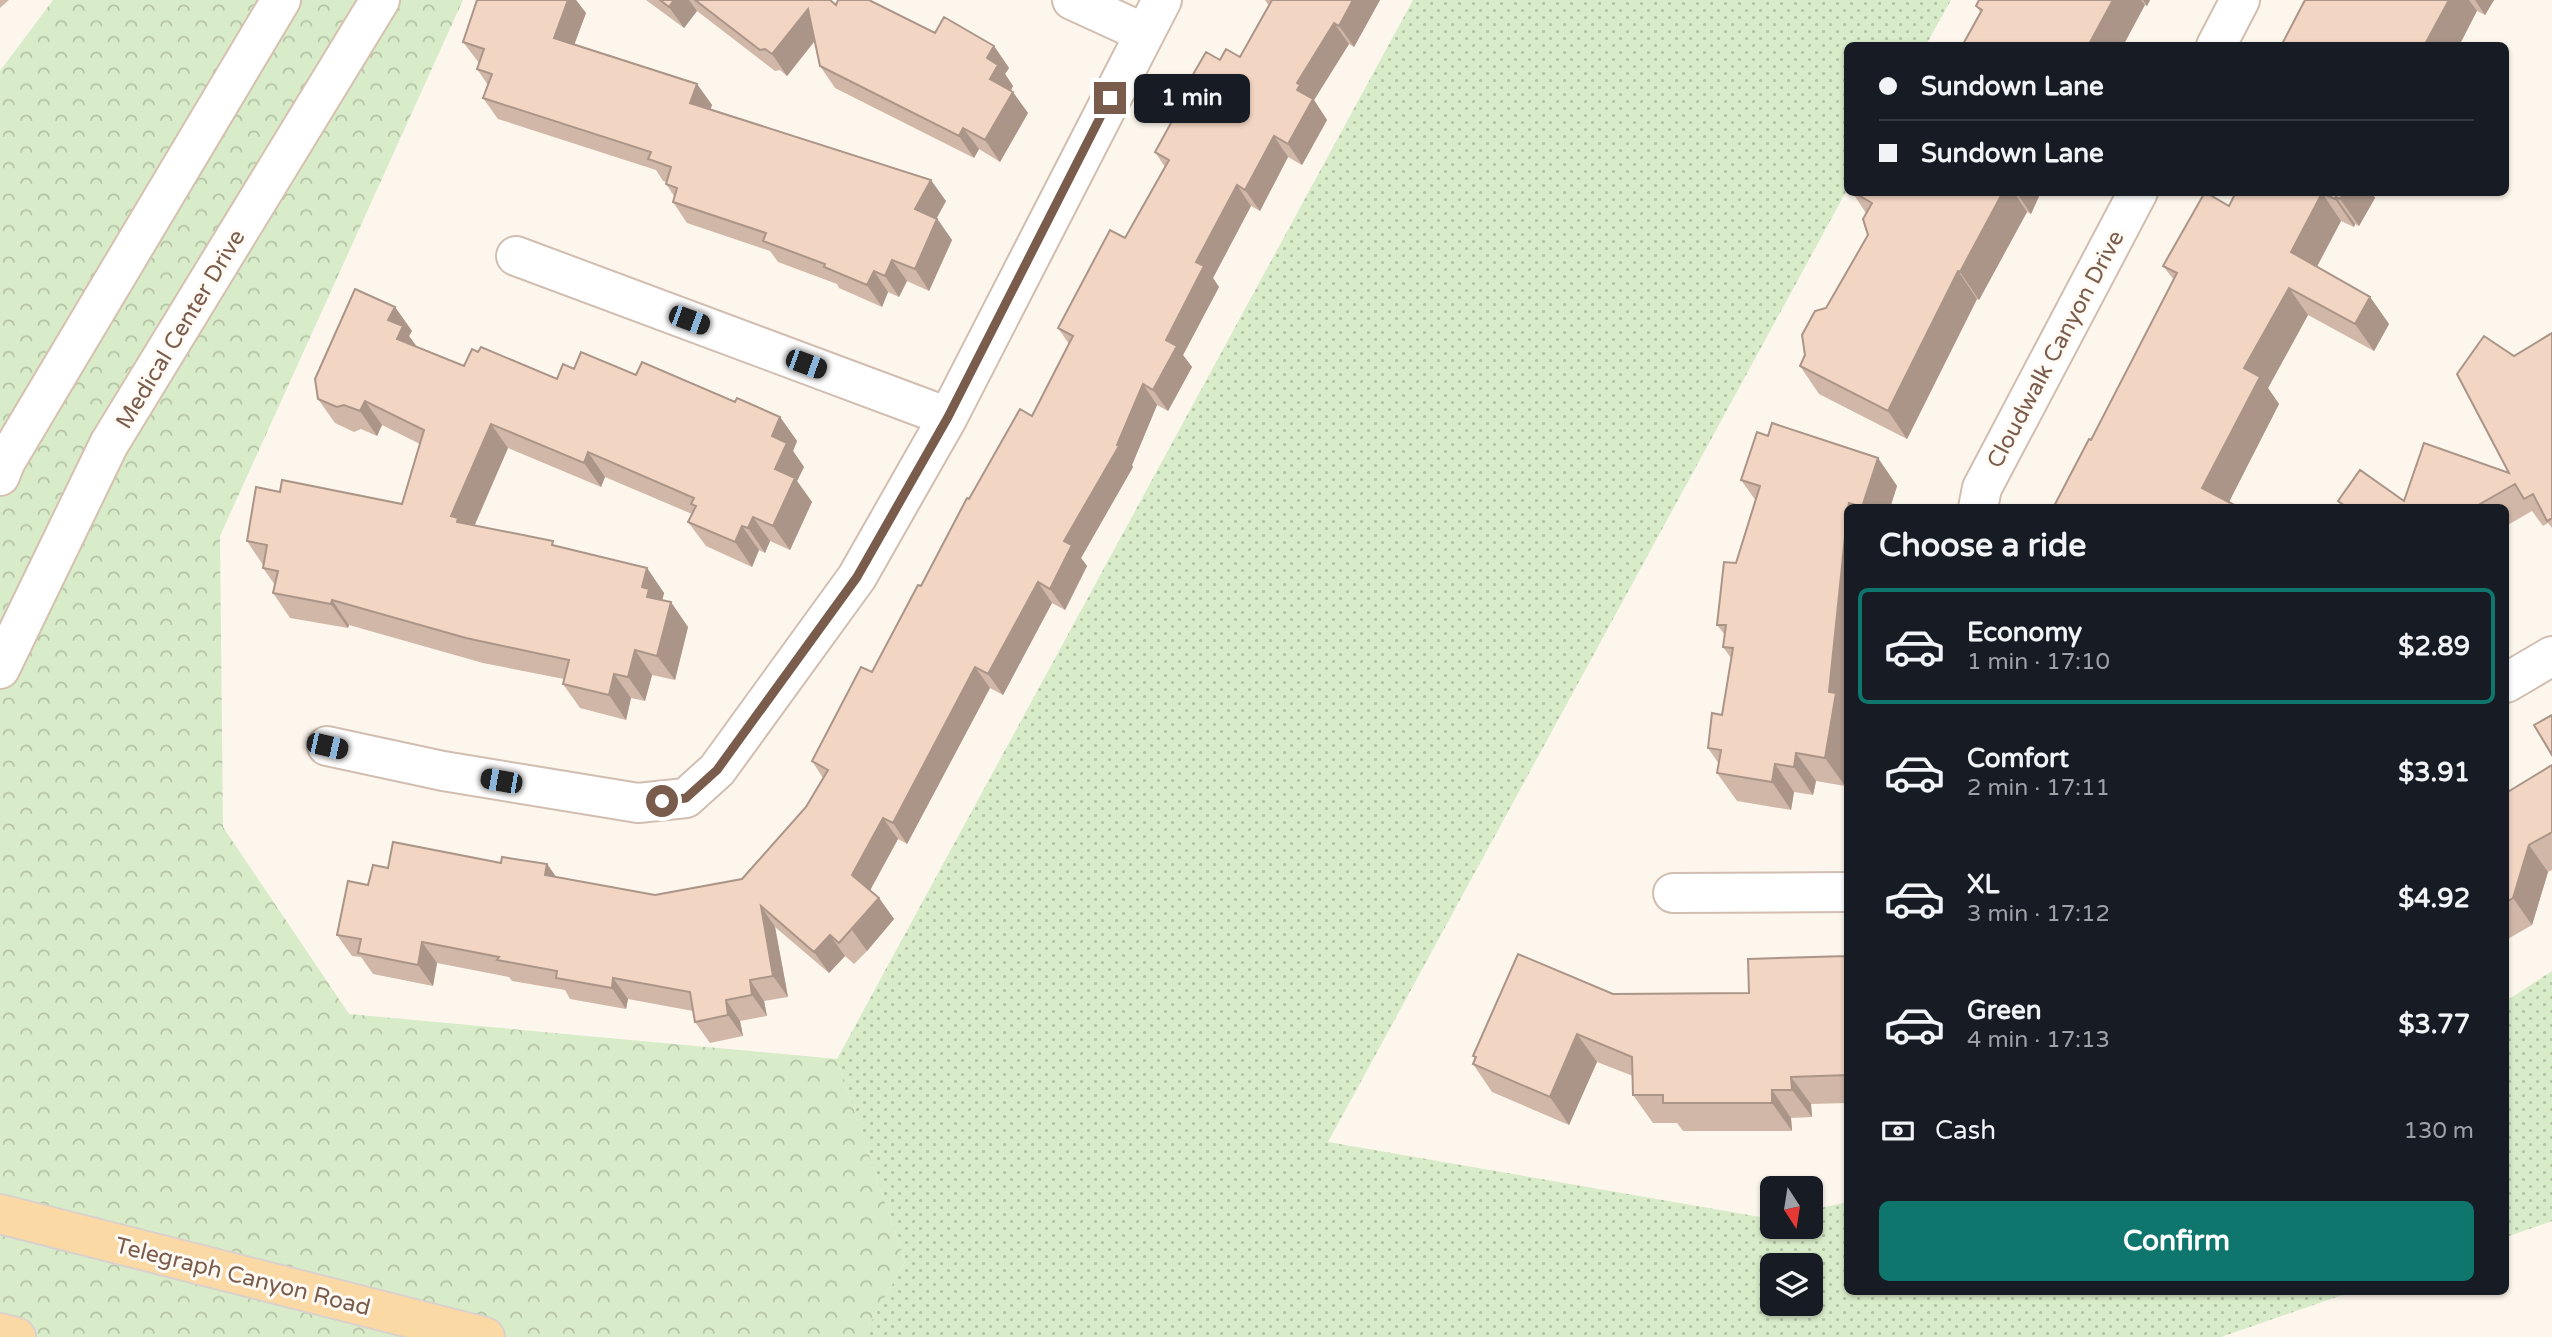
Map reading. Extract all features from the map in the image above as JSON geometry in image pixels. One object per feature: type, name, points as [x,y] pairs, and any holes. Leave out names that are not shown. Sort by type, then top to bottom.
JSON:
[{"type":"main road","name":"Telegraph Canyon Road","points":[[0,1214],[485,1337]]},
{"type":"main road","points":[[0,1333],[16,1337]]},
{"type":"street","points":[[0,476],[6,461],[281,0]]},
{"type":"street","name":"Medical Center Drive","points":[[0,669],[109,444],[380,0]]},
{"type":"street","points":[[1072,0],[1144,33]]},
{"type":"street","points":[[327,746],[443,771],[638,803],[686,798],[717,770],[857,577],[948,417],[1162,0]]},
{"type":"street","points":[[2218,42],[2240,0]]},
{"type":"street","name":"Cloudwalk Canyon Drive","points":[[1979,504],[1982,488],[2136,196]]},
{"type":"street","points":[[516,256],[948,417]]},
{"type":"street","points":[[2509,681],[2552,656]]},
{"type":"street","points":[[1673,893],[1844,892]]},
{"type":"green space","points":[[53,0],[463,0],[220,536],[223,827],[349,1014],[837,1059],[905,1262],[862,1337],[0,1337],[0,71]]},
{"type":"green space","points":[[1413,0],[1951,0],[1928,42],[1844,42],[1844,195],[1328,1142],[1760,1217],[1760,1239],[1824,1239],[1824,1207],[1844,1203],[1844,1295],[2342,1295],[2221,1337],[862,1337],[905,1262],[837,1059]]},
{"type":"green space","points":[[2552,971],[2552,1221],[2509,1236],[2509,999]]},
{"type":"building","points":[[477,0],[568,0],[554,38],[697,84],[690,103],[931,180],[915,209],[937,219],[915,269],[892,260],[885,276],[874,271],[867,285],[824,267],[825,264],[763,241],[766,233],[673,202],[677,188],[666,184],[671,167],[648,159],[651,152],[483,98],[492,74],[477,69],[484,49],[463,42]]},
{"type":"building","points":[[660,0],[674,0],[669,7]]},
{"type":"building","points":[[695,0],[830,0],[836,5],[838,0],[869,0],[935,33],[944,17],[994,46],[987,58],[998,65],[990,79],[1013,92],[985,140],[963,128],[959,136],[820,66],[808,9],[772,54],[765,49],[760,50]]},
{"type":"building","points":[[1272,0],[1353,0],[1339,26],[1334,23],[1297,83],[1300,85],[1297,90],[1313,99],[1288,144],[1274,136],[1245,190],[1237,185],[1196,262],[1204,266],[1166,340],[1177,346],[1153,390],[1143,384],[1117,445],[1119,446],[1064,541],[1072,545],[1050,589],[1038,582],[988,674],[975,667],[893,823],[883,818],[852,875],[879,898],[839,943],[830,935],[814,952],[761,906],[773,976],[750,980],[752,995],[726,1000],[728,1015],[695,1022],[690,992],[613,978],[612,988],[556,978],[557,971],[422,942],[418,965],[358,953],[361,939],[337,935],[348,881],[368,885],[373,865],[388,868],[393,842],[501,863],[502,857],[547,864],[545,875],[655,895],[742,879],[806,807],[828,770],[812,761],[861,667],[872,672],[918,585],[921,586],[967,498],[969,499],[1020,409],[1032,416],[1073,336],[1058,328],[1110,230],[1125,238],[1169,160],[1155,152],[1188,92],[1184,90],[1206,52],[1220,60],[1226,49],[1240,57]]},
{"type":"building","points":[[1979,0],[2113,0],[2090,42],[1964,42],[1982,10],[1976,6]]},
{"type":"building","points":[[2305,0],[2449,0],[2426,42],[2283,42]]},
{"type":"building","points":[[1860,196],[2001,196],[1960,272],[1958,271],[1888,411],[1800,366],[1805,355],[1802,335],[1815,311],[1826,308],[1868,235],[1863,219],[1872,203]]},
{"type":"building","points":[[2203,196],[2212,196],[2229,206],[2234,196],[2320,196],[2291,252],[2370,297],[2355,324],[2289,288],[2244,368],[2260,377],[2202,488],[2232,504],[2055,504],[2177,273],[2163,266]]},
{"type":"building","points":[[355,289],[395,307],[388,320],[403,326],[397,339],[464,366],[472,349],[478,352],[481,347],[557,379],[563,364],[574,369],[581,352],[636,375],[642,362],[735,402],[737,398],[780,417],[772,436],[787,443],[775,469],[795,478],[773,526],[753,517],[748,528],[742,526],[735,542],[688,522],[696,506],[691,504],[694,498],[588,452],[584,463],[491,424],[451,516],[458,518],[457,522],[553,541],[552,545],[647,568],[642,587],[649,589],[647,597],[671,602],[657,656],[635,650],[628,677],[614,674],[609,695],[563,684],[569,660],[466,638],[332,600],[331,604],[273,593],[278,571],[263,568],[267,545],[247,541],[256,487],[280,492],[282,480],[402,504],[424,430],[365,401],[360,411],[344,405],[337,407],[318,399],[315,379]]},
{"type":"building","points":[[2552,333],[2552,518],[2547,521],[2533,494],[2524,499],[2515,484],[2480,504],[2342,504],[2338,501],[2360,470],[2404,501],[2424,443],[2509,473],[2457,374],[2484,336],[2514,356]]},
{"type":"building","points":[[1772,423],[1878,458],[1863,504],[1844,504],[1844,547],[1829,692],[1836,693],[1825,758],[1796,753],[1794,767],[1775,764],[1772,782],[1717,773],[1721,750],[1708,748],[1712,713],[1722,715],[1733,648],[1723,647],[1726,625],[1717,625],[1724,562],[1736,563],[1760,486],[1741,480],[1757,432],[1768,436]]},
{"type":"building","points":[[2552,715],[2552,755],[2534,725]]},
{"type":"building","points":[[2552,765],[2552,832],[2529,845],[2513,898],[2509,900],[2509,791]]},
{"type":"building","points":[[1518,954],[1613,994],[1749,993],[1748,959],[1844,956],[1844,1075],[1791,1077],[1792,1090],[1772,1090],[1772,1103],[1663,1103],[1663,1095],[1633,1095],[1632,1057],[1577,1034],[1550,1097],[1473,1064],[1476,1057],[1473,1056]]},
{"type":"route","points":[[662,801],[686,798],[717,770],[857,577],[948,417],[1110,98]]}]
